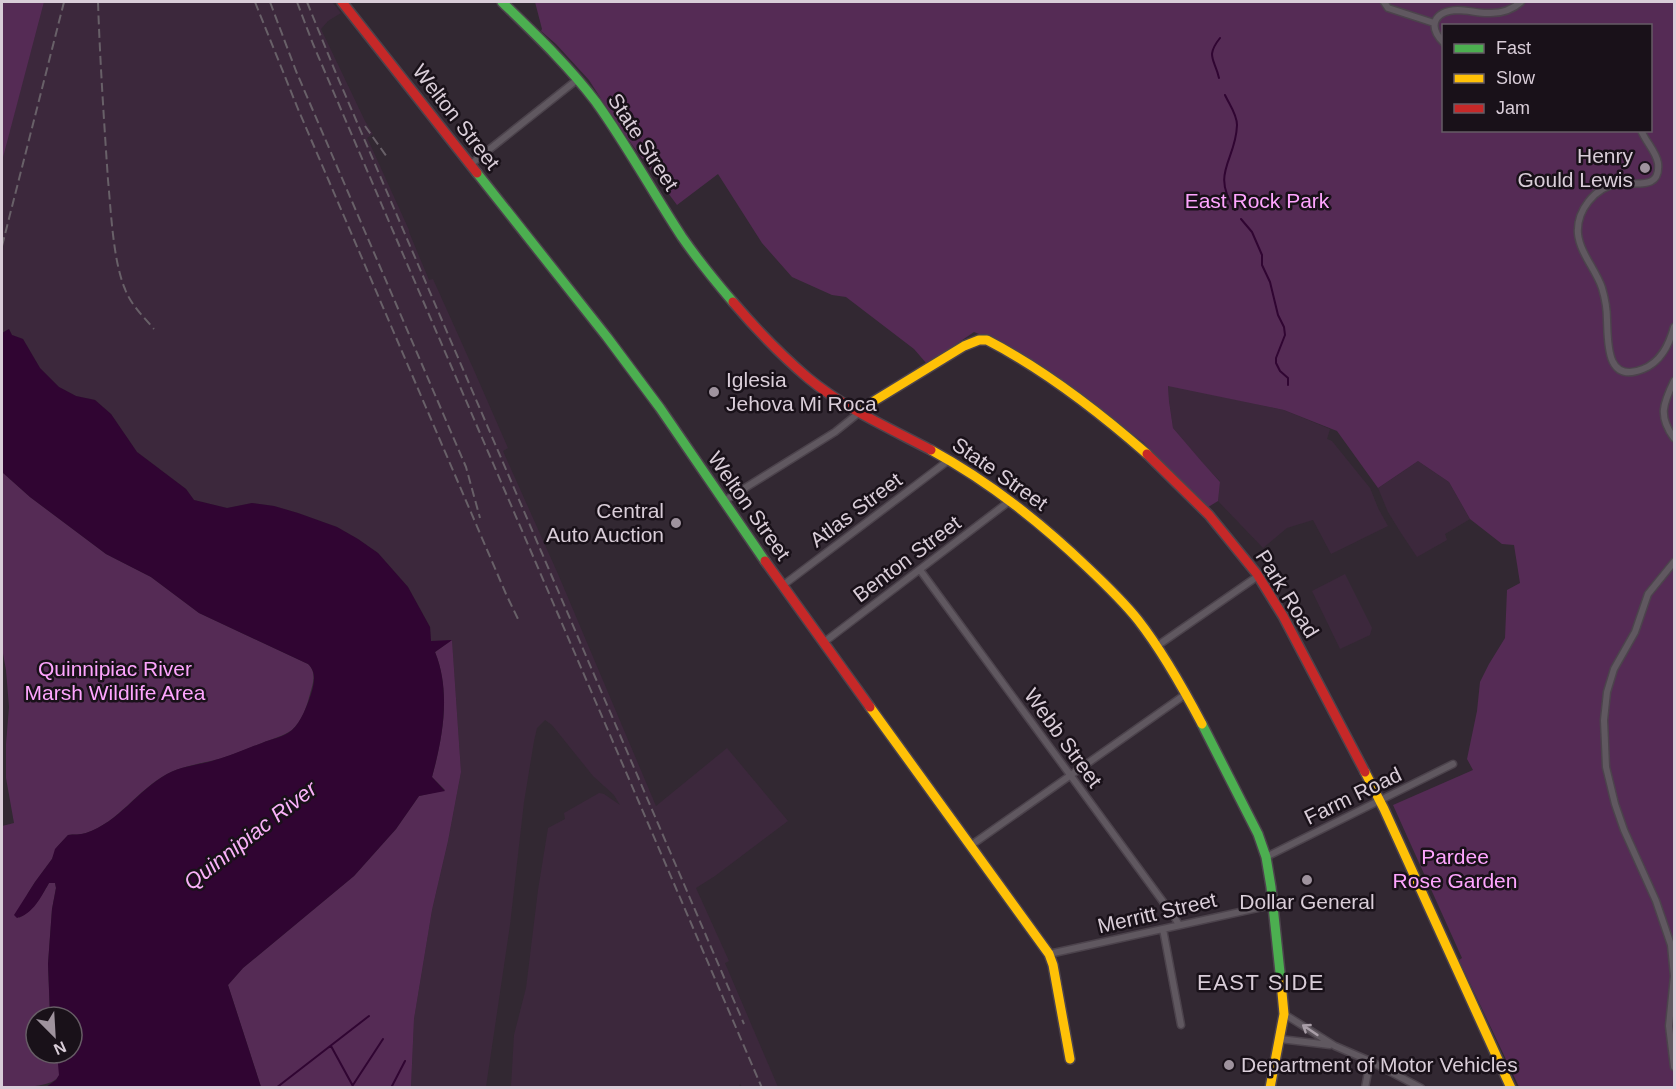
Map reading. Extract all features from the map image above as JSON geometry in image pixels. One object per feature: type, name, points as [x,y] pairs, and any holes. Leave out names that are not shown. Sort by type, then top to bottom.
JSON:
[{"type":"main road","name":"Welton Street","points":[[342,2],[608,337],[660,408],[823,644],[1049,954],[1070,1059]]},
{"type":"main road","name":"State Street","points":[[502,2],[578,79],[597,104],[684,239],[723,291],[798,370],[835,398],[950,460],[1011,500],[1063,544],[1143,625],[1186,694],[1258,834],[1266,857],[1284,1014],[1270,1088]]},
{"type":"main road","name":"Park Road","points":[[860,412],[874,401],[958,350],[979,339],[987,340],[1060,384],[1096,410],[1125,434],[1200,505],[1269,590],[1283,616],[1379,800],[1511,1088]]},
{"type":"street","points":[[1384,2],[1388,8],[1434,23]]},
{"type":"street","points":[[1442,42],[1435,32],[1434,23],[1441,15],[1454,10],[1494,13],[1514,7],[1521,2]]},
{"type":"street","points":[[471,164],[578,79]]},
{"type":"street","points":[[1642,132],[1657,160],[1655,176],[1642,185],[1619,184],[1604,189],[1590,201],[1582,212],[1578,227],[1579,240],[1605,299],[1608,349],[1612,362],[1619,369],[1631,372],[1649,366],[1664,352],[1674,327]]},
{"type":"street","points":[[1674,381],[1665,402],[1664,417],[1674,438]]},
{"type":"street","points":[[724,501],[835,432],[860,412]]},
{"type":"street","name":"Atlas Street","points":[[782,586],[950,460]]},
{"type":"street","name":"Benton Street","points":[[823,644],[1011,500]]},
{"type":"street","points":[[1674,562],[1648,594],[1635,632],[1614,669],[1607,692],[1604,720],[1606,767],[1613,798],[1671,945],[1674,976],[1669,1026],[1674,1067]]},
{"type":"street","name":"Webb Street","points":[[920,570],[1179,925]]},
{"type":"street","points":[[1156,646],[1258,576]]},
{"type":"street","points":[[970,846],[1186,694]]},
{"type":"street","name":"Farm Road","points":[[1266,857],[1453,764]]},
{"type":"street","name":"Merritt Street","points":[[1049,954],[1272,905]]},
{"type":"street","points":[[1163,928],[1181,1025]]},
{"type":"street","points":[[1284,1014],[1335,1046],[1371,1061],[1421,1088]]},
{"type":"street","points":[[1280,1039],[1335,1046]]},
{"type":"street","points":[[1365,1088],[1371,1061]]},
{"type":"shaded area","points":[[44,2],[332,2],[341,13],[328,21],[321,29],[373,134],[367,138],[429,280],[433,279],[508,448],[503,451],[558,574],[656,806],[727,748],[788,821],[696,888],[729,961],[725,963],[778,1087],[742,1087],[740,1084],[738,1088],[511,1087],[514,1035],[526,988],[548,828],[565,819],[564,813],[599,793],[620,805],[614,795],[593,776],[552,725],[545,720],[537,728],[524,802],[510,925],[486,1087],[411,1087],[414,1019],[432,910],[461,772],[452,641],[431,641],[430,627],[408,587],[378,553],[358,539],[337,527],[274,506],[252,503],[227,508],[194,500],[186,489],[137,452],[111,414],[95,400],[76,396],[59,387],[40,368],[23,339],[12,335],[9,329],[2,333],[2,158]]},
{"type":"shaded area","points":[[1168,385],[1284,410],[1330,429],[1327,439],[1332,441],[1370,488],[1388,526],[1331,554],[1313,520],[1287,528],[1263,548],[1218,501],[1220,481],[1173,428]]},
{"type":"shaded area","points":[[1418,461],[1449,482],[1470,519],[1445,534],[1447,540],[1417,557],[1388,512],[1378,488]]},
{"type":"shaded area","points":[[1345,574],[1372,628],[1370,635],[1340,649],[1312,591]]},
{"type":"green space","points":[[2,2],[44,2],[2,161]]},
{"type":"green space","name":"East Rock Park","points":[[535,2],[1674,2],[1674,1087],[1519,1087],[1459,960],[1462,958],[1393,805],[1473,770],[1467,759],[1477,711],[1480,682],[1505,638],[1507,590],[1520,583],[1514,545],[1502,544],[1470,519],[1449,482],[1418,461],[1378,488],[1337,431],[1284,410],[1168,386],[1173,428],[1220,482],[1218,501],[1205,509],[1143,442],[1009,346],[974,332],[927,364],[914,349],[846,297],[832,295],[792,277],[762,243],[718,174],[677,205],[619,127],[589,80],[541,31]]},
{"type":"green space","name":"Quinnipiac River Marsh Wildlife Area","points":[[2,472],[30,497],[106,554],[151,577],[199,613],[308,664],[313,671],[314,678],[306,708],[292,730],[221,758],[167,774],[146,788],[118,814],[98,828],[82,834],[68,835],[57,847],[52,859],[28,893],[19,918],[33,907],[49,883],[55,883],[48,964],[50,1005],[24,1005],[24,1065],[60,1065],[60,1073],[52,1082],[26,1087],[2,1087],[2,826],[14,823],[6,778],[9,707],[2,648]]},
{"type":"green space","points":[[452,640],[461,772],[432,910],[414,1019],[411,1087],[261,1087],[228,985],[243,968],[354,876],[396,829],[419,796],[445,790],[432,777],[444,714],[443,682],[435,652]]},
{"type":"water","name":"Quinnipiac River","points":[[9,329],[12,335],[23,339],[40,368],[59,387],[76,396],[95,400],[111,414],[137,452],[186,489],[194,500],[227,508],[252,503],[274,506],[337,527],[358,539],[378,553],[408,587],[430,627],[431,641],[452,640],[435,652],[443,682],[444,714],[432,777],[445,791],[419,796],[396,829],[354,876],[243,968],[228,985],[261,1087],[46,1087],[59,1075],[58,1065],[84,1065],[84,1005],[50,1005],[48,964],[55,883],[49,883],[28,913],[17,918],[14,915],[52,859],[55,849],[68,835],[82,834],[98,828],[167,774],[227,756],[289,732],[303,714],[311,694],[314,678],[313,671],[308,664],[199,613],[151,577],[106,554],[30,497],[2,472],[2,333]]},
{"type":"waterway","points":[[1219,78],[1212,54],[1220,38]]},
{"type":"waterway","points":[[1225,95],[1237,121],[1236,137],[1224,176],[1228,197],[1235,210]]},
{"type":"waterway","points":[[1241,219],[1252,232],[1262,255],[1262,265],[1270,282],[1278,315],[1284,327],[1285,335],[1276,363],[1280,371],[1288,378],[1288,385]]},
{"type":"waterway","points":[[276,1088],[369,1016]]},
{"type":"waterway","points":[[351,1088],[383,1039]]},
{"type":"waterway","points":[[331,1046],[354,1088]]},
{"type":"waterway","points":[[391,1088],[405,1061]]},
{"type":"railway","points":[[2,246],[64,2]]},
{"type":"railway","points":[[98,2],[108,180],[115,250],[121,278],[128,295],[154,329]]},
{"type":"railway","points":[[255,2],[298,109],[518,619]]},
{"type":"railway","points":[[270,2],[296,71],[466,467],[480,518]]},
{"type":"railway","points":[[297,2],[393,231],[762,1088]]},
{"type":"railway","points":[[307,2],[744,1024]]},
{"type":"railway","points":[[365,126],[387,157]]},
{"type":"traffic: fast","points":[[502,2],[563,63],[596,102],[682,237],[733,302]]},
{"type":"traffic: fast","points":[[477,173],[607,337],[660,408],[765,561]]},
{"type":"traffic: fast","points":[[1202,724],[1258,834],[1266,857],[1281,982]]},
{"type":"traffic: slow","points":[[860,412],[964,346],[979,340],[987,340],[1030,364],[1070,392],[1147,454]]},
{"type":"traffic: slow","points":[[931,450],[974,475],[1013,503],[1069,550],[1114,593],[1156,645],[1202,724]]},
{"type":"traffic: slow","points":[[870,707],[1049,954],[1070,1059]]},
{"type":"traffic: slow","points":[[1365,772],[1511,1088]]},
{"type":"traffic: slow","points":[[1270,1088],[1284,1014],[1281,982]]},
{"type":"traffic: jam","points":[[342,2],[477,173]]},
{"type":"traffic: jam","points":[[733,302],[778,351],[822,389],[867,417],[931,450]]},
{"type":"traffic: jam","points":[[1147,454],[1209,515],[1257,574],[1283,616],[1365,772]]},
{"type":"traffic: jam","points":[[765,561],[870,707]]},
{"type":"place","name":"Henry Gould Lewis","points":[[1645,168]]},
{"type":"place","name":"Iglesia Jehova Mi Roca","points":[[714,392]]},
{"type":"place","name":"Central Auto Auction","points":[[676,523]]},
{"type":"place","name":"Dollar General","points":[[1307,880]]},
{"type":"place","name":"Department of Motor Vehicles","points":[[1229,1065]]},
{"type":"district","name":"EAST SIDE","points":[[1261,982]]},
{"type":"park label","name":"Pardee Rose Garden","points":[[1455,869]]}]
